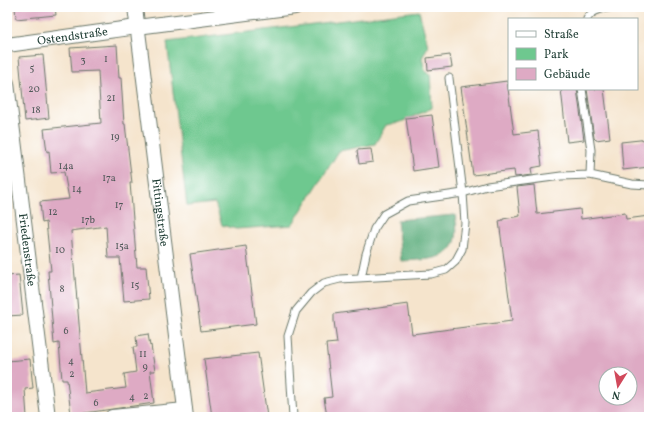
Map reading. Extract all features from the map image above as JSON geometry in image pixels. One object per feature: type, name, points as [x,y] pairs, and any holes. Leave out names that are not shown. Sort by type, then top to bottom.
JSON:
[{"type":"street","name":"Fittingstraße","points":[[135,7],[185,413]]},
{"type":"street","name":"Ostendstraße","points":[[7,45],[137,26],[295,7]]},
{"type":"street","name":"Friedenstraße","points":[[7,83],[48,417]]},
{"type":"street","points":[[112,417],[185,413]]},
{"type":"lane","points":[[587,18],[598,10],[622,7]]},
{"type":"lane","points":[[293,417],[288,336],[296,311],[311,293],[324,283],[340,279],[431,274],[446,270],[455,262],[462,249],[465,223],[464,193],[449,78]]},
{"type":"lane","points":[[582,90],[591,150],[590,175]]},
{"type":"lane","points":[[361,278],[366,254],[374,229],[384,214],[408,201],[464,193],[487,186],[561,176],[590,175],[632,184],[649,185]]},
{"type":"green space","points":[[419,11],[428,46],[422,58],[425,71],[430,74],[432,108],[401,122],[386,125],[375,144],[339,151],[292,225],[236,229],[222,225],[215,203],[187,206],[167,42]]},
{"type":"green space","points":[[455,215],[457,230],[455,241],[451,249],[436,258],[401,261],[397,220]]},
{"type":"building","points":[[15,7],[55,7],[56,15],[16,19]]},
{"type":"building","points":[[117,45],[124,124],[132,183],[130,183],[137,267],[146,267],[149,299],[124,301],[120,258],[108,258],[106,226],[71,231],[85,393],[126,388],[124,374],[136,372],[133,347],[137,347],[136,336],[148,334],[155,371],[150,371],[154,403],[71,415],[67,380],[62,380],[59,343],[54,344],[48,271],[51,271],[46,222],[42,223],[40,202],[69,199],[64,172],[51,173],[49,151],[47,152],[44,129],[101,123],[98,71],[72,72],[70,48]]},
{"type":"building","points":[[43,55],[49,118],[25,121],[19,57]]},
{"type":"building","points":[[450,55],[452,67],[428,70],[427,58]]},
{"type":"building","points":[[507,81],[514,134],[538,131],[542,166],[531,168],[532,175],[515,177],[514,170],[473,175],[461,87]]},
{"type":"building","points":[[561,90],[577,90],[584,140],[567,142]]},
{"type":"building","points":[[587,90],[604,90],[610,138],[596,140],[594,138]]},
{"type":"building","points":[[432,115],[439,167],[413,171],[406,118]]},
{"type":"building","points":[[649,139],[649,167],[623,170],[621,142]]},
{"type":"building","points":[[371,149],[373,162],[359,164],[357,150]]},
{"type":"building","points":[[534,185],[537,214],[580,209],[581,219],[625,213],[626,219],[649,216],[649,417],[327,417],[324,398],[332,397],[326,344],[337,343],[334,314],[408,304],[412,334],[512,321],[499,221],[520,216],[517,187]]},
{"type":"building","points":[[246,246],[256,324],[201,331],[190,254]]},
{"type":"building","points":[[19,275],[23,315],[7,316],[7,276]]},
{"type":"building","points":[[258,353],[267,417],[212,417],[204,359]]},
{"type":"building","points":[[30,359],[33,388],[25,389],[27,417],[7,417],[7,361]]}]
